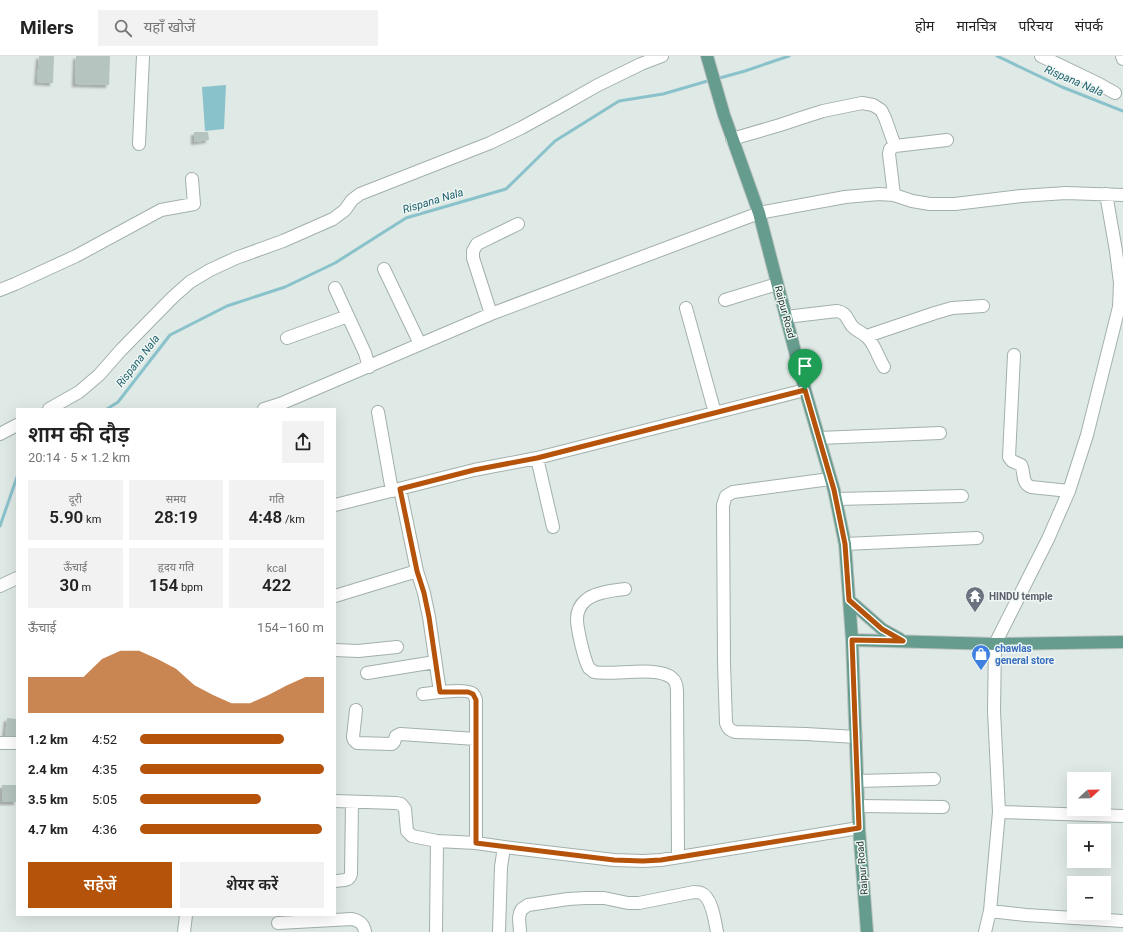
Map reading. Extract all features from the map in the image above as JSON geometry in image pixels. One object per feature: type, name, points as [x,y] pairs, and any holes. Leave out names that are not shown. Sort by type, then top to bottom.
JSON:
[{"type":"main road","name":"Raipur Road","points":[[707,56],[724,115],[759,213],[805,390],[836,499],[845,544],[852,640],[859,828],[867,932]]},
{"type":"main road","points":[[849,600],[882,629],[903,641]]},
{"type":"main road","points":[[852,640],[995,644],[1123,642]]},
{"type":"street","points":[[139,144],[143,56]]},
{"type":"street","points":[[51,408],[79,392],[99,375],[121,350],[173,297],[190,282],[210,270],[236,258],[283,241],[334,219],[345,210],[352,200],[360,194],[490,143],[528,124],[598,85],[641,64],[662,56]]},
{"type":"street","points":[[1040,56],[1115,93]]},
{"type":"street","points":[[732,139],[823,111],[862,104],[873,105],[881,110],[895,146]]},
{"type":"street","points":[[894,195],[889,154],[890,149],[895,146],[947,140]]},
{"type":"street","points":[[0,290],[76,256],[161,210],[194,204],[192,179]]},
{"type":"street","points":[[267,408],[369,367],[491,314],[759,213],[845,198],[879,194],[894,195],[912,201],[930,204],[955,204],[1021,196],[1066,193],[1123,195]]},
{"type":"street","points":[[985,932],[990,911],[999,812],[994,711],[995,644],[1048,539],[1069,491],[1087,434],[1118,314],[1121,283],[1106,194]]},
{"type":"street","points":[[491,314],[473,258],[473,251],[477,244],[518,224]]},
{"type":"street","points":[[384,269],[420,344]]},
{"type":"street","points":[[725,300],[777,284]]},
{"type":"street","points":[[335,288],[365,353],[369,367]]},
{"type":"street","points":[[867,336],[952,308],[983,306]]},
{"type":"street","points":[[686,308],[715,413]]},
{"type":"street","points":[[786,317],[837,311],[842,312],[846,315],[856,331],[867,336],[884,367]]},
{"type":"street","points":[[287,338],[348,316]]},
{"type":"street","points":[[1014,355],[1009,457],[1012,461],[1021,465],[1026,485],[1031,487],[1069,491]]},
{"type":"street","points":[[336,505],[474,470],[537,458],[805,390]]},
{"type":"street","points":[[378,412],[396,490],[424,593],[440,692]]},
{"type":"street","points":[[0,434],[16,426]]},
{"type":"street","points":[[818,438],[940,433]]},
{"type":"street","points":[[537,458],[553,527]]},
{"type":"street","points":[[830,480],[733,492],[726,496],[723,505],[726,723],[728,728],[735,732],[856,737]]},
{"type":"street","points":[[836,499],[962,496]]},
{"type":"street","points":[[845,544],[977,538]]},
{"type":"street","points":[[336,596],[417,571]]},
{"type":"street","points":[[0,586],[16,578]]},
{"type":"street","points":[[625,589],[606,592],[587,599],[579,608],[577,619],[581,642],[584,657],[589,668],[594,672],[651,672],[663,674],[672,678],[674,681],[677,692],[678,856]]},
{"type":"street","points":[[336,650],[358,651],[397,647]]},
{"type":"street","points":[[367,673],[435,662]]},
{"type":"street","points":[[423,694],[440,692],[468,692],[473,694],[476,700],[476,843]]},
{"type":"street","points":[[356,710],[353,737],[357,742],[392,744],[396,736],[400,734],[476,739]]},
{"type":"street","points":[[0,743],[16,744]]},
{"type":"street","points":[[858,781],[934,779]]},
{"type":"street","points":[[336,801],[401,804],[405,809],[408,834],[412,836],[437,841],[476,843],[614,860],[655,860],[859,828]]},
{"type":"street","points":[[336,881],[346,880],[351,874],[352,802]]},
{"type":"street","points":[[858,806],[943,807]]},
{"type":"street","points":[[999,812],[1123,816]]},
{"type":"street","points":[[436,932],[437,841]]},
{"type":"street","points":[[499,932],[501,866],[504,847]]},
{"type":"street","points":[[520,932],[520,913],[522,909],[528,905],[568,899],[592,898],[604,898],[628,903],[639,903],[694,892],[705,895],[710,902],[717,932]]},
{"type":"street","points":[[990,911],[1026,915],[1123,921]]},
{"type":"street","points":[[184,932],[186,916]]},
{"type":"street","points":[[278,924],[352,919],[361,922],[364,926],[365,932]]},
{"type":"water","points":[[226,85],[224,129],[205,131],[202,87]]},
{"type":"building","points":[[39,56],[54,56],[53,83],[37,82]]},
{"type":"building","points":[[76,56],[110,56],[109,85],[75,84]]},
{"type":"building","points":[[194,132],[208,132],[209,140],[194,142]]},
{"type":"building","points":[[7,718],[16,719],[16,737],[5,735]]},
{"type":"building","points":[[2,785],[16,785],[16,802],[2,802]]},
{"type":"waterway","name":"Rispana Nala","points":[[716,79],[789,56]]},
{"type":"waterway","name":"Rispana Nala","points":[[997,56],[1062,87],[1123,111]]},
{"type":"waterway","name":"Rispana Nala","points":[[109,408],[118,402],[170,335],[227,306],[285,287],[335,263],[406,218],[506,189],[555,141],[619,101],[663,94],[711,80]]},
{"type":"waterway","name":"Rispana Nala","points":[[0,526],[16,480]]},
{"type":"place","name":"HINDU temple","points":[[975,613]]},
{"type":"place","name":"chawlas general store","points":[[981,671]]},
{"type":"route","points":[[805,390],[834,490],[845,544],[849,600],[871,621],[903,641],[852,640],[859,828],[678,856],[661,860],[643,861],[614,860],[476,843],[476,700],[473,694],[468,692],[440,692],[429,617],[424,593],[417,571],[400,489],[474,470],[537,458],[805,390]]}]
